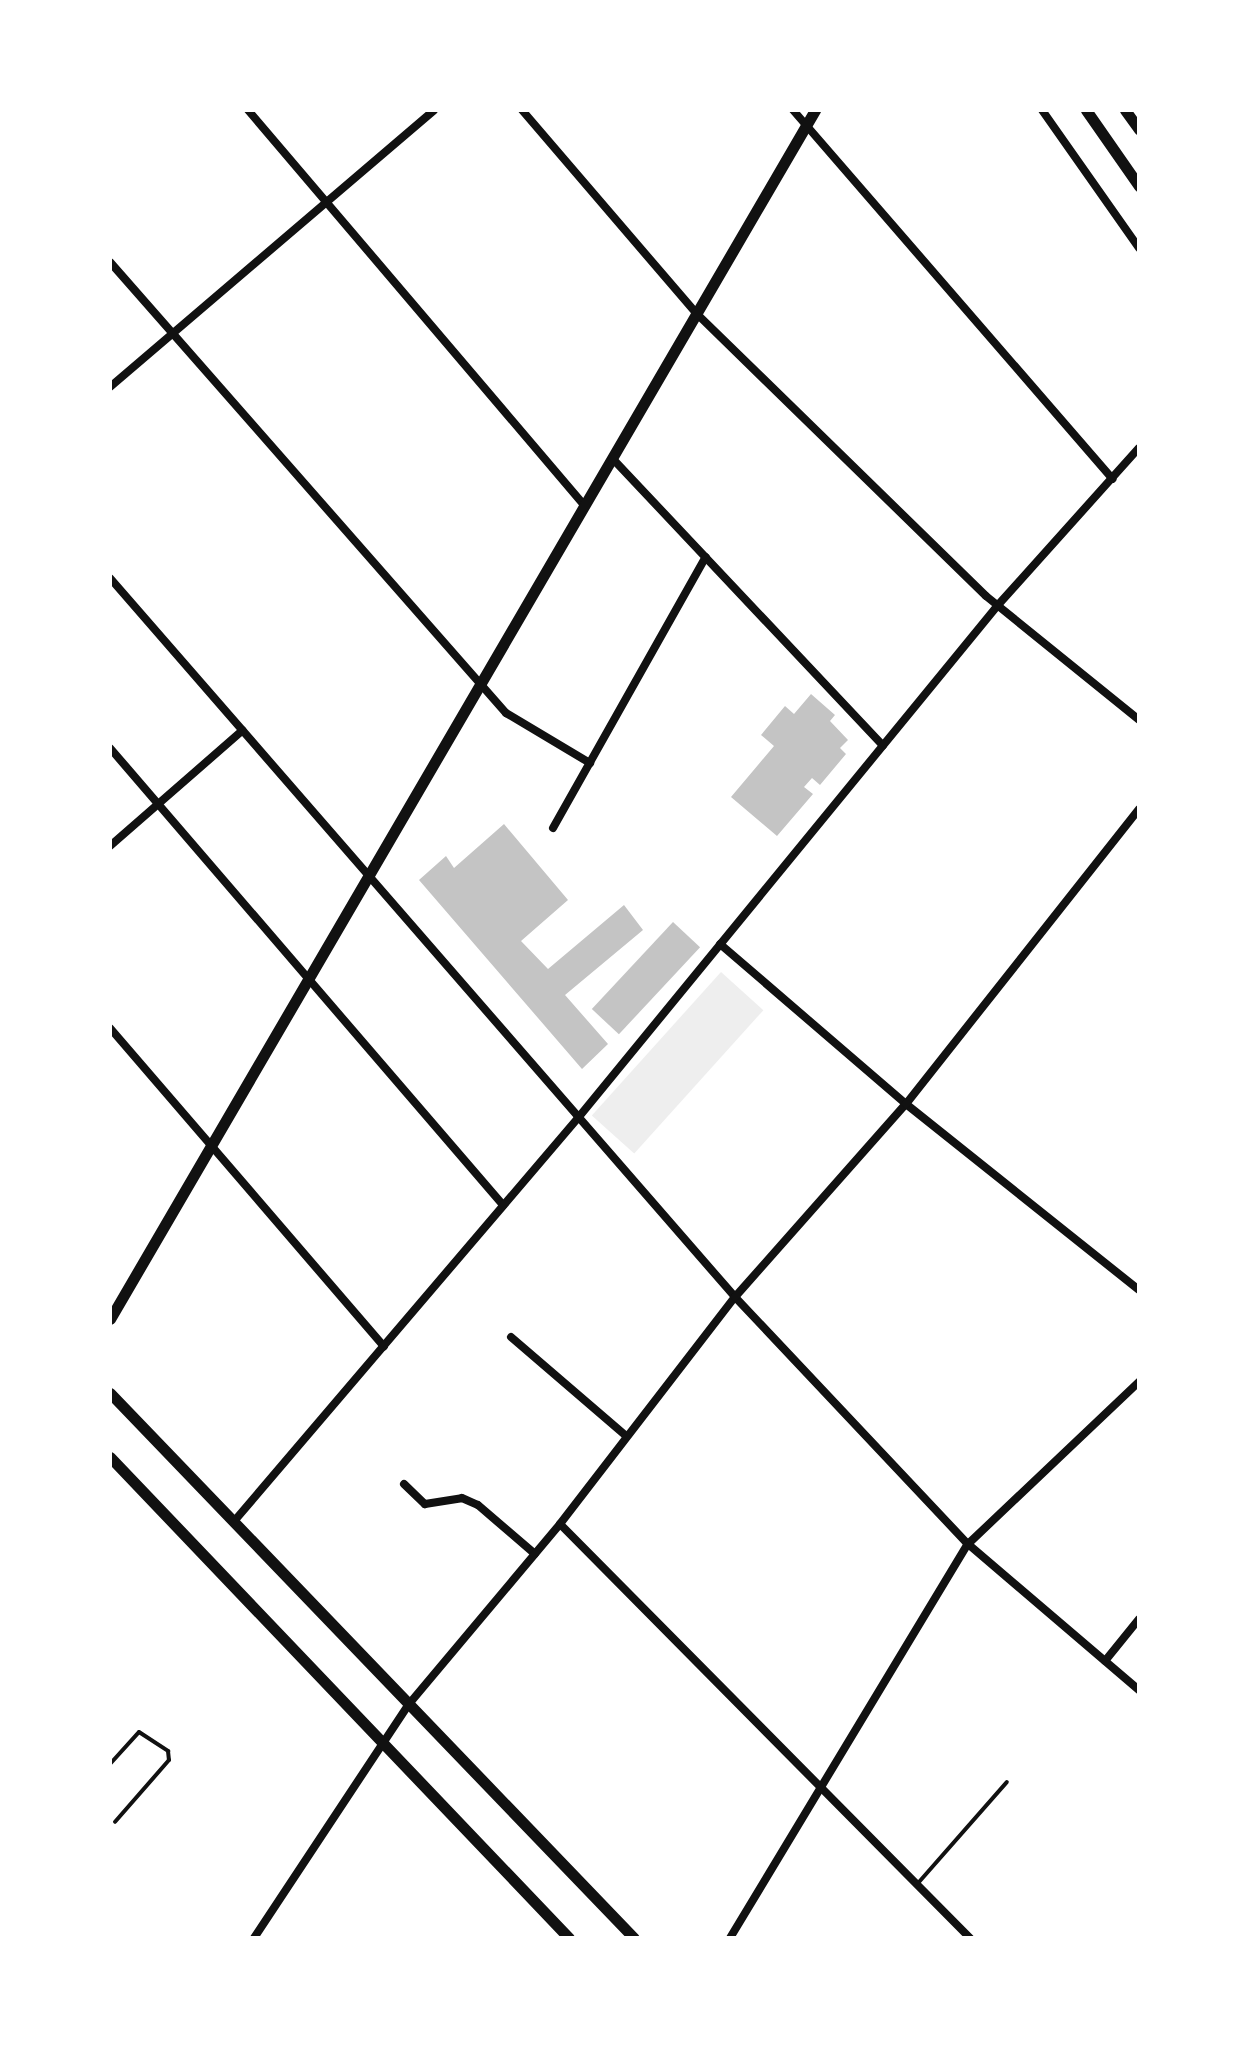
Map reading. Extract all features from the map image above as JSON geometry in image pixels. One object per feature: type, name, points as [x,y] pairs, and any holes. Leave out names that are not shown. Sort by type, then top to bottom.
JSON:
[{"type":"main road","points":[[110,1319],[816,110]]},
{"type":"main road","points":[[1086,110],[1139,186]]},
{"type":"main road","points":[[1125,110],[1139,129]]},
{"type":"main road","points":[[110,1392],[634,1938]]},
{"type":"main road","points":[[110,1457],[378,1745],[569,1938]]},
{"type":"street","points":[[248,110],[330,199],[584,506]]},
{"type":"street","points":[[110,388],[434,110]]},
{"type":"street","points":[[522,110],[696,314],[998,605],[1139,720]]},
{"type":"street","points":[[793,110],[1008,351],[1112,479]]},
{"type":"street","points":[[1042,110],[1139,248]]},
{"type":"street","points":[[110,262],[170,336],[506,713],[590,763]]},
{"type":"street","points":[[236,1519],[578,1118],[998,605],[1139,448]]},
{"type":"street","points":[[612,458],[883,746]]},
{"type":"street","points":[[553,828],[706,558]]},
{"type":"street","points":[[110,578],[366,878],[735,1297],[968,1544],[1139,1690]]},
{"type":"street","points":[[110,846],[243,730]]},
{"type":"street","points":[[110,748],[503,1205]]},
{"type":"street","points":[[254,1938],[378,1745],[409,1704],[560,1524],[625,1434],[735,1297],[906,1104],[1139,809]]},
{"type":"street","points":[[720,944],[906,1104],[1139,1290]]},
{"type":"street","points":[[110,1028],[212,1140],[384,1346]]},
{"type":"street","points":[[511,1337],[625,1434]]},
{"type":"street","points":[[730,1938],[968,1544],[1139,1382]]},
{"type":"street","points":[[404,1484],[426,1504],[462,1498],[478,1505],[535,1554]]},
{"type":"street","points":[[560,1524],[970,1938]]},
{"type":"street","points":[[1105,1661],[1139,1619]]},
{"type":"lane","points":[[110,1764],[139,1732],[168,1751],[169,1760],[114,1822]]},
{"type":"lane","points":[[916,1885],[1007,1782]]},
{"type":"shaded area","points":[[721,972],[763,1010],[634,1154],[592,1115]]},
{"type":"building","points":[[811,694],[835,715],[830,721],[848,740],[840,748],[846,754],[820,785],[812,778],[804,787],[813,794],[777,836],[731,797],[774,746],[761,735],[785,706],[794,714]]},
{"type":"building","points":[[504,824],[568,900],[521,941],[548,969],[624,905],[643,930],[565,995],[608,1044],[582,1069],[419,880],[446,856],[454,868]]},
{"type":"building","points":[[673,922],[700,947],[619,1034],[592,1009]]}]
